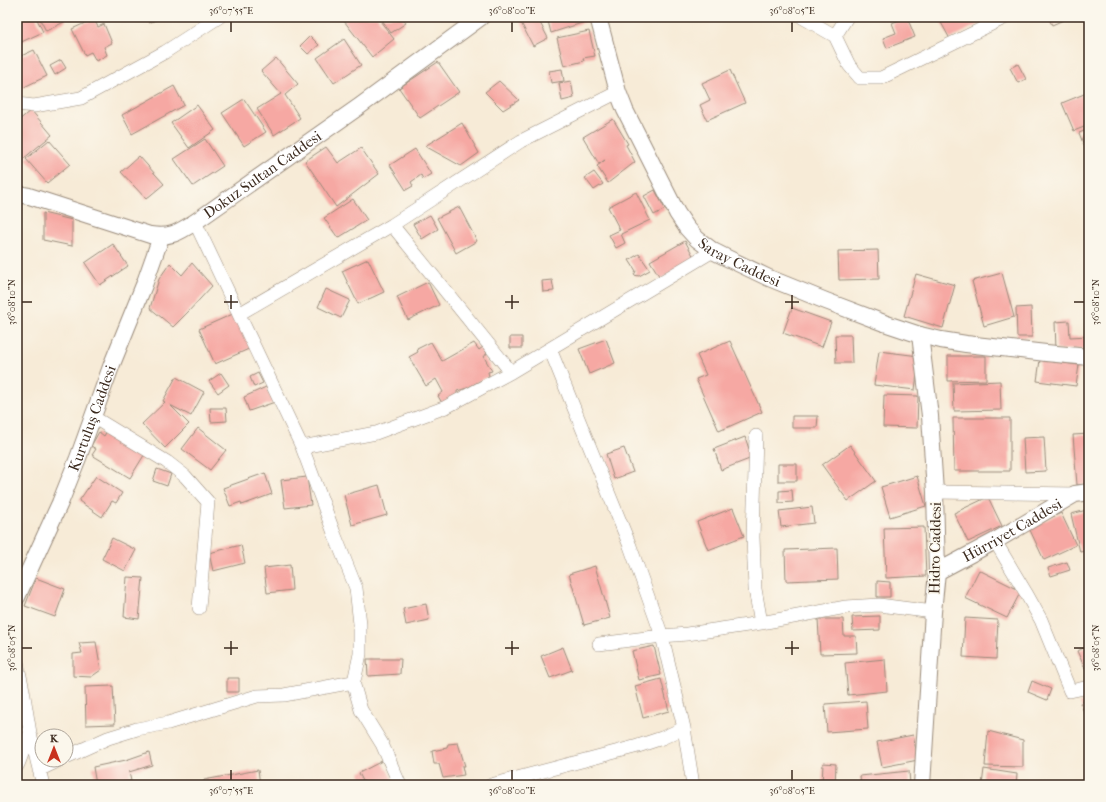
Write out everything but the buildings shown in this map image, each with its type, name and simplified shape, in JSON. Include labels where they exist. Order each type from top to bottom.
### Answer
[{"type":"street","points":[[17,104],[34,106],[81,98],[165,52],[219,17]]},
{"type":"street","name":"Dokuz Sultan Caddesi","points":[[17,194],[29,196],[150,235],[161,237],[172,235],[195,222],[360,106],[481,17]]},
{"type":"street","name":"Saray Caddesi","points":[[598,17],[618,92],[628,117],[677,213],[687,228],[697,239],[713,251],[769,278],[862,315],[941,340],[1046,354],[1089,357]]},
{"type":"street","points":[[802,17],[835,36],[849,65],[860,78],[881,78],[1006,17]]},
{"type":"street","points":[[835,36],[847,17]]},
{"type":"street","points":[[239,314],[392,225],[521,140],[618,92]]},
{"type":"street","points":[[195,222],[302,447],[356,588],[360,624],[360,654],[353,682],[361,710],[382,744],[400,785]]},
{"type":"street","points":[[392,225],[511,372]]},
{"type":"street","name":"Kurtuluş Caddesi","points":[[17,597],[60,503],[161,237]]},
{"type":"street","points":[[302,447],[376,433],[446,407],[511,372],[713,251]]},
{"type":"street","name":"Hidro Caddesi","points":[[920,334],[930,416],[938,572],[933,612],[922,785]]},
{"type":"street","points":[[550,349],[627,539],[662,636],[684,728],[693,785]]},
{"type":"street","points":[[93,418],[167,462],[185,476],[208,502],[199,608]]},
{"type":"street","points":[[756,436],[753,537],[755,588],[761,623]]},
{"type":"street","points":[[935,492],[1082,493]]},
{"type":"street","name":"Hürriyet Caddesi","points":[[938,572],[1082,493]]},
{"type":"street","points":[[995,542],[1026,592],[1041,620],[1070,691],[1089,687]]},
{"type":"street","points":[[599,644],[687,634],[761,623],[846,607],[879,605],[933,612]]},
{"type":"street","points":[[17,662],[30,733],[43,785]]},
{"type":"street","points":[[74,753],[108,738],[136,729],[168,722],[257,696],[284,695],[353,682]]},
{"type":"street","points":[[491,785],[638,746],[662,738],[684,728]]},
{"type":"street","points":[[17,766],[30,733]]},
{"type":"street","points":[[39,770],[43,768]]}]
